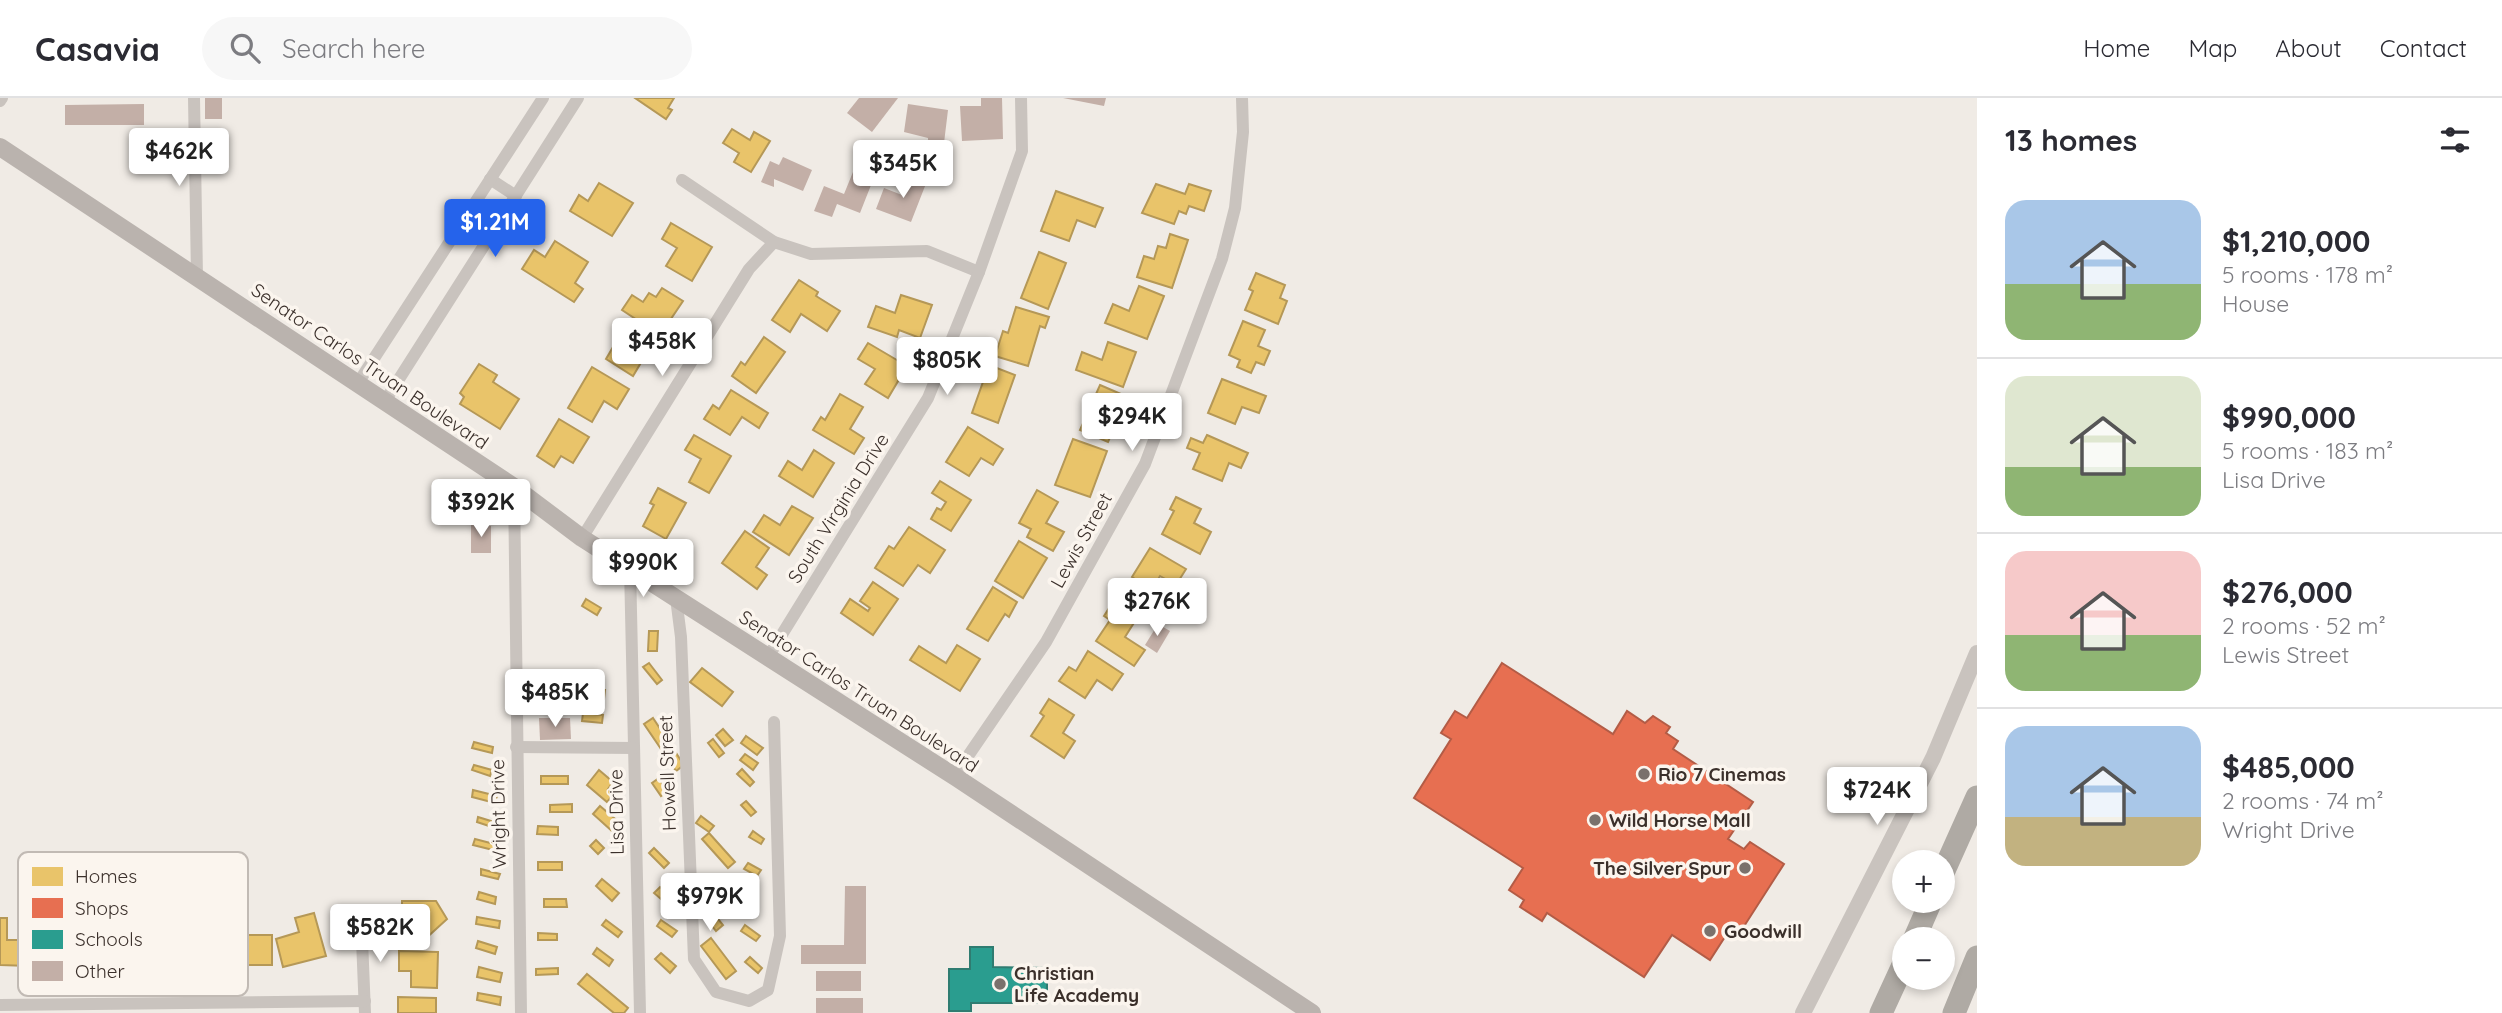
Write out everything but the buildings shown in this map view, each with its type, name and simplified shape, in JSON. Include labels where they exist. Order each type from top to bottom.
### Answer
[{"type":"highway","points":[[1953,850],[1977,797]]},
{"type":"highway","points":[[1954,1013],[1977,957]]},
{"type":"highway","points":[[1881,1013],[1892,989]]},
{"type":"main road","name":"Senator Carlos Truan Boulevard","points":[[0,147],[514,487],[582,538],[957,778],[1312,1013]]},
{"type":"street","points":[[194,98],[197,277]]},
{"type":"street","points":[[358,383],[543,98]]},
{"type":"street","points":[[385,401],[578,98]]},
{"type":"street","name":"South Virginia Drive","points":[[768,657],[929,398],[1022,151],[1021,98]]},
{"type":"street","name":"Lewis Street","points":[[957,778],[968,756],[1046,642],[1146,464],[1222,259],[1235,208],[1243,132],[1242,98]]},
{"type":"street","points":[[490,179],[516,196]]},
{"type":"street","points":[[682,180],[774,242],[811,254],[927,251],[979,271]]},
{"type":"street","points":[[582,538],[749,270],[774,242]]},
{"type":"street","name":"Wright Drive","points":[[514,487],[521,1013]]},
{"type":"street","name":"Lisa Drive","points":[[630,567],[640,1013]]},
{"type":"street","name":"Howell Street","points":[[676,598],[681,637],[694,959],[716,992],[749,1001],[768,990],[780,936],[774,722]]},
{"type":"street","points":[[1803,1013],[1933,758],[1977,653]]},
{"type":"street","points":[[516,747],[634,748]]},
{"type":"street","points":[[0,1005],[365,1007],[360,915]]},
{"type":"place","name":"Rio 7 Cinemas","points":[[1644,774]]},
{"type":"place","name":"Wild Horse Mall","points":[[1595,820]]},
{"type":"place","name":"The Silver Spur","points":[[1745,868]]},
{"type":"place","name":"Goodwill","points":[[1710,931]]},
{"type":"place","name":"Christian Life Academy","points":[[1000,984]]}]
